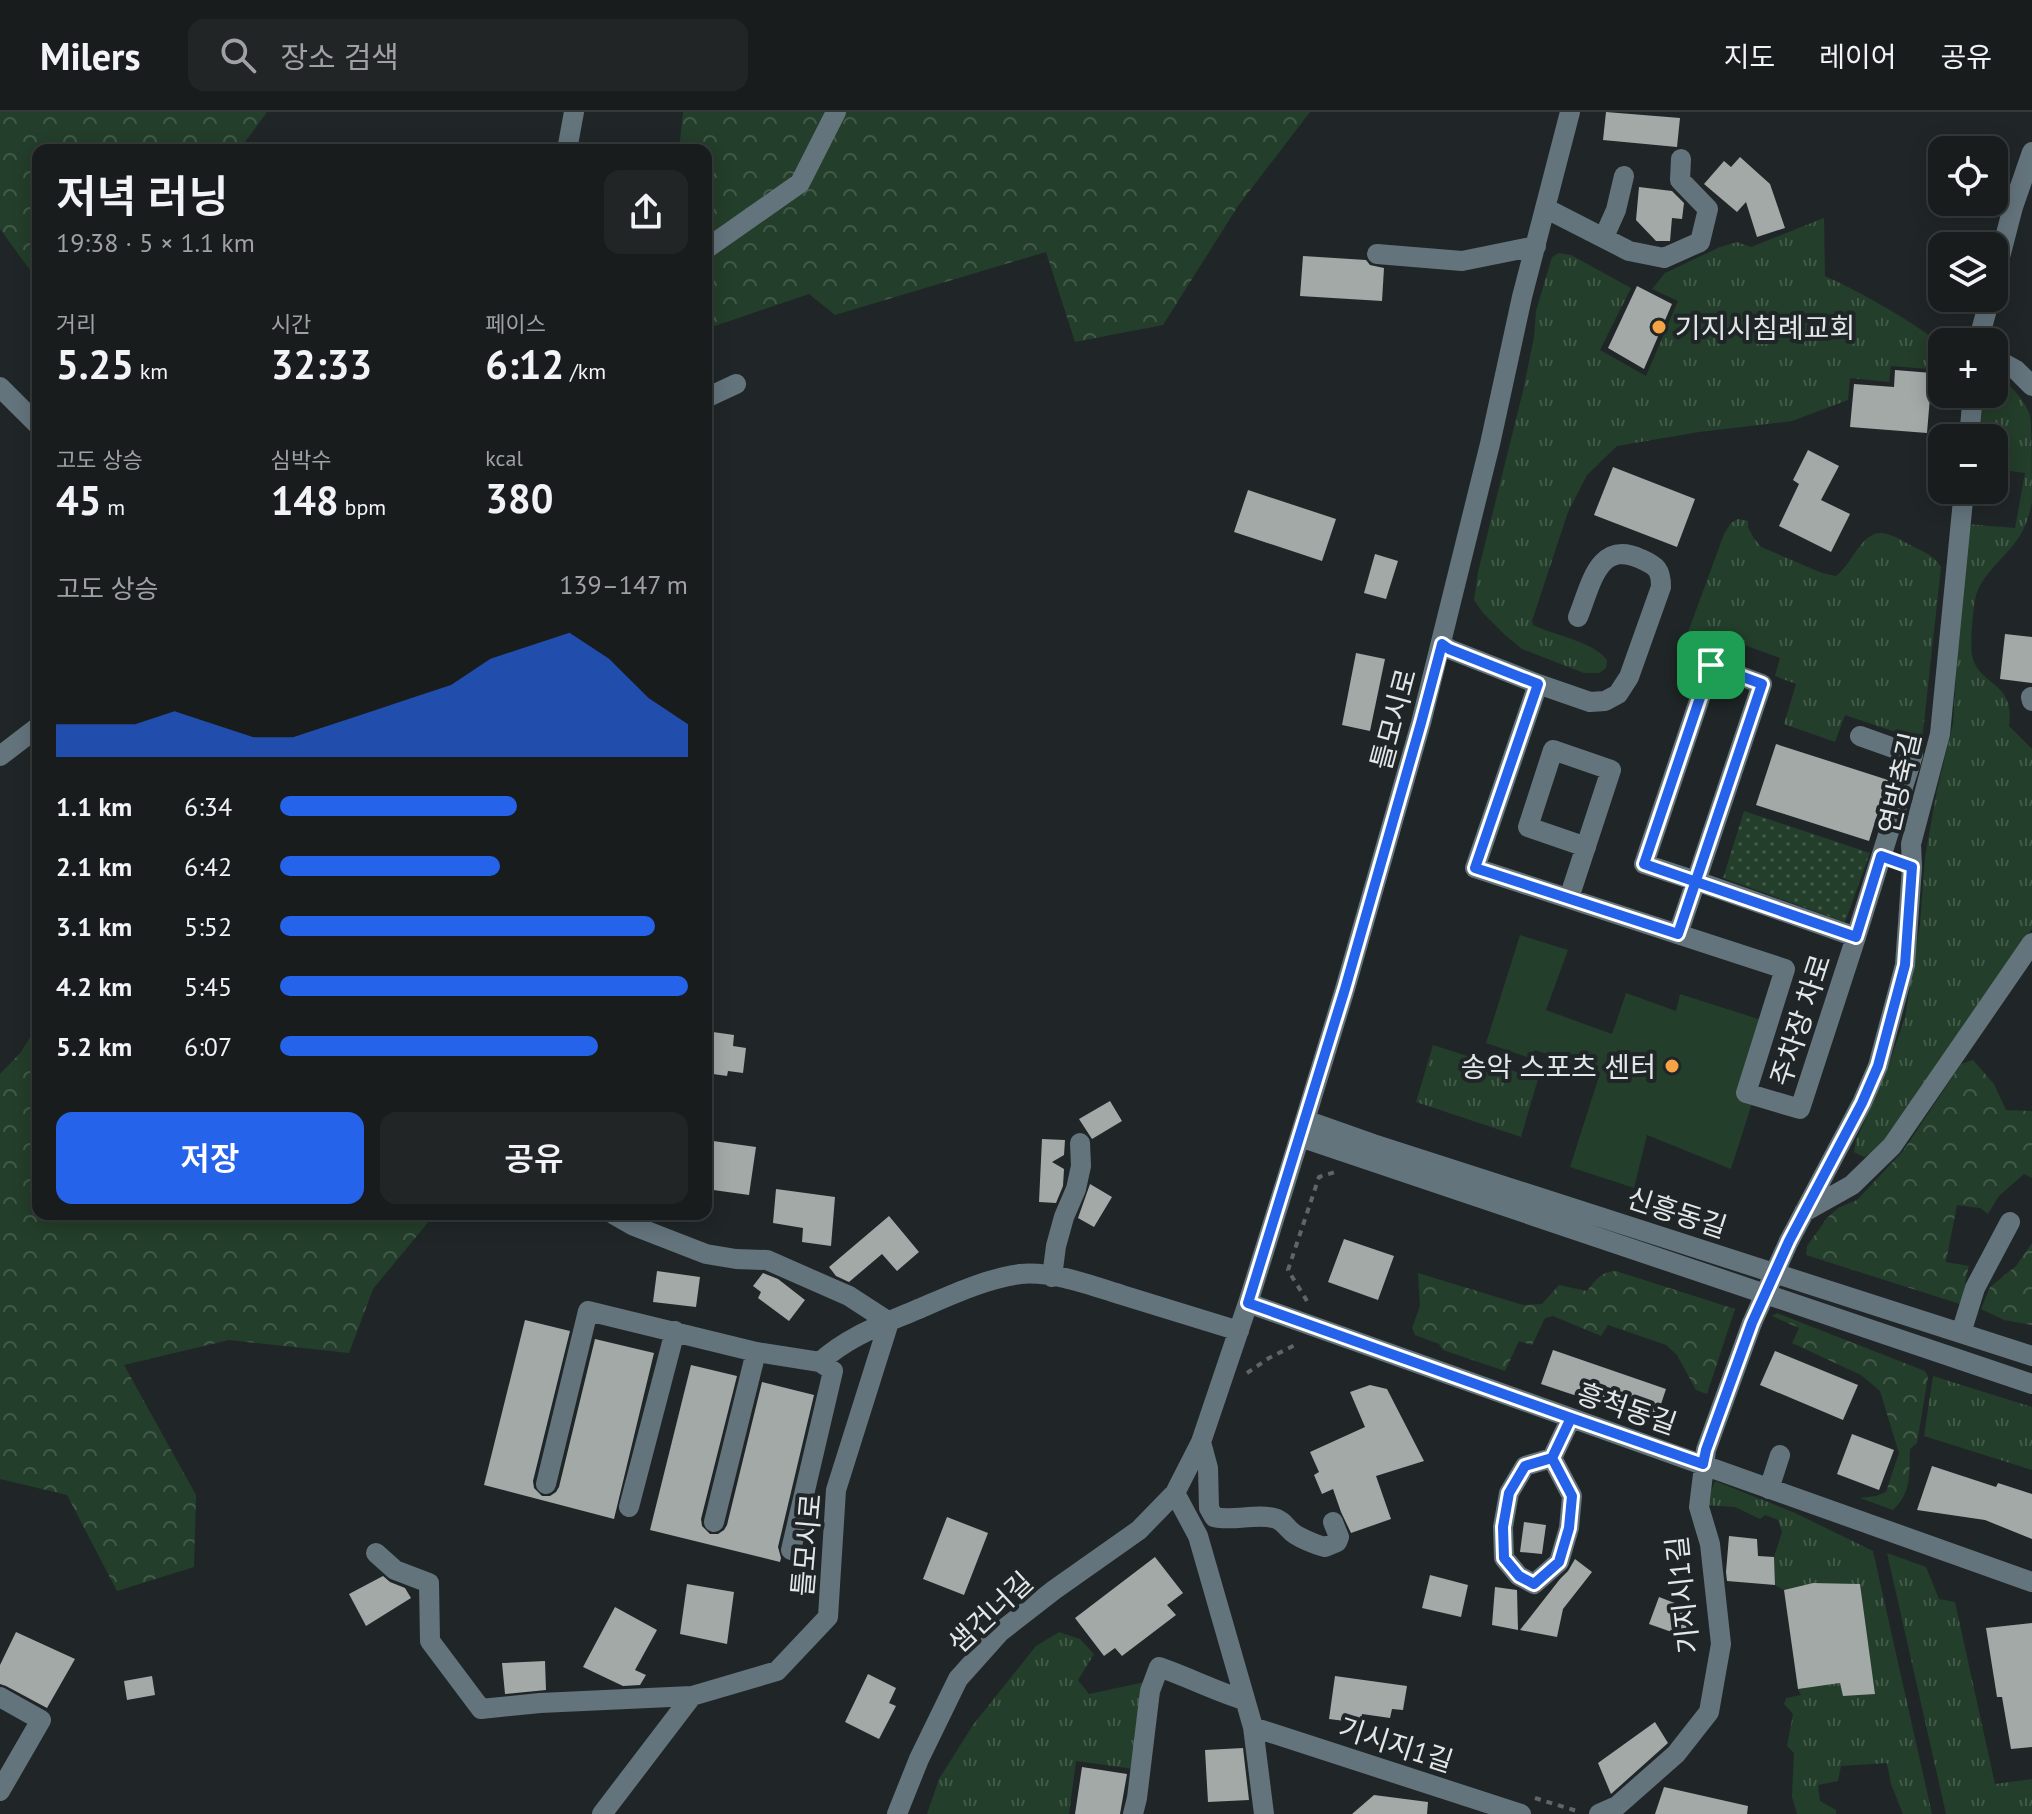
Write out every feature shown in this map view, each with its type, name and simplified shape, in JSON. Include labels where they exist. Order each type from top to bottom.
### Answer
[{"type":"street","points":[[568,144],[574,112]]},
{"type":"street","points":[[712,245],[800,183],[836,112]]},
{"type":"street","name":"틀모시로","points":[[1175,1493],[1201,1442],[1239,1331],[1390,836],[1442,644],[1522,297],[1570,112]]},
{"type":"street","points":[[2006,232],[2032,152]]},
{"type":"street","points":[[1545,208],[1629,251],[1664,258],[1700,242],[1708,209],[1680,180],[1681,159]]},
{"type":"street","points":[[1604,237],[1616,210],[1624,176]]},
{"type":"street","points":[[1377,254],[1462,261],[1536,246]]},
{"type":"street","points":[[2008,366],[2032,386]]},
{"type":"street","points":[[712,395],[736,384]]},
{"type":"street","points":[[0,387],[32,419]]},
{"type":"street","name":"연방축길","points":[[1703,1464],[1752,1323],[1789,1241],[1862,1103],[1878,1066],[1905,965],[1911,844],[1940,734],[1963,504]]},
{"type":"street","points":[[1442,644],[1538,684],[1590,702],[1605,701],[1618,694],[1629,677],[1661,587],[1661,573],[1651,563],[1619,552],[1604,559],[1578,617]]},
{"type":"street","name":"주차장 차로","points":[[1678,934],[1696,881],[1762,684],[1711,665],[1644,864],[1696,881],[1856,937]]},
{"type":"street","name":"주차장 차로","points":[[1538,684],[1475,868],[1785,969],[1746,1093],[1800,1109],[1913,755],[1860,736]]},
{"type":"street","points":[[0,756],[32,732]]},
{"type":"street","points":[[1569,898],[1586,847],[1611,770],[1553,750],[1528,827],[1586,847]]},
{"type":"street","points":[[1881,856],[1912,867]]},
{"type":"street","points":[[1804,1212],[1852,1185],[1892,1146],[2032,943]]},
{"type":"street","points":[[1302,1128],[2032,1384]]},
{"type":"street","name":"신흥동길","points":[[1302,1128],[1373,1144],[2032,1356]]},
{"type":"street","points":[[1052,1277],[1056,1246],[1081,1166],[1080,1143]]},
{"type":"street","points":[[1961,1333],[1975,1288],[2010,1222]]},
{"type":"street","points":[[646,1223],[706,1254],[767,1260],[849,1296],[889,1322]]},
{"type":"street","points":[[820,1362],[837,1347],[889,1322],[993,1280],[1021,1274],[1040,1274],[1094,1286],[1239,1331]]},
{"type":"street","name":"흥척동길","points":[[1248,1303],[2032,1582]]},
{"type":"street","points":[[546,1484],[588,1311],[756,1352],[820,1362],[833,1371],[791,1550]]},
{"type":"street","name":"틀모시로","points":[[376,1553],[395,1570],[429,1583],[430,1641],[481,1709],[692,1696],[777,1671],[828,1617],[836,1490],[889,1322]]},
{"type":"street","points":[[629,1507],[675,1331]]},
{"type":"street","points":[[714,1522],[756,1352]]},
{"type":"street","points":[[1552,1458],[1572,1496],[1569,1528],[1559,1562],[1534,1584],[1519,1576],[1504,1558],[1503,1527],[1509,1493],[1525,1466],[1552,1458],[1571,1418]]},
{"type":"street","name":"틀모시로","points":[[1201,1442],[1208,1468],[1209,1508],[1214,1517],[1278,1520],[1294,1534],[1325,1547],[1337,1542],[1339,1537],[1333,1522]]},
{"type":"street","points":[[1769,1489],[1780,1455]]},
{"type":"street","name":"기지시1길","points":[[1599,1814],[1617,1806],[1676,1754],[1709,1712],[1721,1644],[1710,1544],[1699,1507],[1703,1464]]},
{"type":"street","points":[[1175,1493],[1198,1536],[1253,1727],[1264,1814]]},
{"type":"street","name":"샘건너길","points":[[897,1814],[919,1759],[958,1679],[1000,1632],[1139,1530],[1175,1493]]},
{"type":"street","points":[[1133,1814],[1150,1691],[1159,1667],[1244,1700]]},
{"type":"street","points":[[602,1814],[692,1696]]},
{"type":"street","points":[[0,1697],[41,1720],[0,1791]]},
{"type":"street","name":"기시지1길","points":[[1253,1727],[1522,1804]]},
{"type":"path","points":[[1312,1310],[1288,1270],[1319,1177],[1347,1168]]},
{"type":"path","points":[[1522,1804],[1586,1814]]},
{"type":"green space","points":[[0,112],[267,112],[243,144],[32,144],[32,273],[0,229]]},
{"type":"green space","points":[[683,112],[1310,112],[1238,206],[1163,325],[1075,342],[1046,252],[835,315],[809,294],[712,327],[712,144],[680,144]]},
{"type":"green space","points":[[1824,218],[1825,276],[1885,307],[1928,334],[1928,369],[1891,366],[1889,382],[1850,378],[1848,400],[1792,421],[1617,446],[1587,475],[1568,512],[1532,621],[1533,625],[1594,649],[1607,660],[1606,668],[1599,673],[1584,673],[1522,649],[1483,613],[1474,600],[1478,572],[1523,391],[1536,311],[1552,257],[1559,253],[1571,255],[1631,288],[1600,350],[1646,376],[1678,301],[1652,289],[1665,273],[1720,247],[1737,242],[1751,247]]},
{"type":"green space","points":[[2008,385],[2030,415],[2032,501],[2018,539],[1989,572],[1978,590],[1973,611],[1971,650],[1981,673],[2007,700],[2009,726],[2032,749],[2032,929],[1877,1150],[1864,1157],[1854,1152],[1856,1140],[1885,1076],[1905,1017],[1920,924],[1925,857],[1953,724],[1966,524],[2015,528],[2025,473],[2008,471],[2008,424],[1975,424],[1977,408],[2008,408]]},
{"type":"green space","points":[[1738,519],[1748,521],[1753,537],[1761,547],[1822,573],[1836,576],[1865,541],[1878,533],[1899,539],[1938,563],[1941,567],[1922,741],[1845,715],[1835,742],[1784,724],[1796,684],[1775,676],[1780,658],[1714,634],[1707,651],[1684,643],[1724,534]]},
{"type":"green space","points":[[1744,811],[1870,853],[1845,922],[1723,878]]},
{"type":"green space","name":"송악 스포츠 센터","points":[[1520,935],[1568,950],[1546,1010],[1612,1034],[1626,993],[1676,1011],[1680,994],[1777,1025],[1731,1169],[1647,1135],[1634,1188],[1570,1167],[1600,1073],[1535,1050],[1530,1058],[1486,1043]]},
{"type":"green space","points":[[32,1034],[32,1220],[430,1220],[373,1289],[349,1353],[229,1340],[124,1365],[196,1495],[194,1567],[117,1591],[67,1495],[0,1479],[0,1074],[21,1052]]},
{"type":"green space","points":[[1433,1045],[1538,1079],[1521,1137],[1416,1102]]},
{"type":"green space","points":[[1973,1060],[1994,1084],[2006,1110],[2032,1111],[2032,1178],[2024,1174],[1999,1196],[1988,1214],[1980,1208],[1957,1205],[1946,1262],[1969,1266],[1960,1304],[1806,1255],[1807,1246],[1827,1218],[1838,1208],[1857,1200],[1903,1151],[1961,1064]]},
{"type":"green space","points":[[2032,1243],[2032,1325],[2004,1320],[1981,1309],[1990,1287],[2016,1266]]},
{"type":"green space","points":[[1616,1271],[1735,1309],[1707,1394],[1696,1390],[1677,1355],[1666,1345],[1608,1325],[1601,1336],[1553,1316],[1545,1318],[1532,1345],[1519,1341],[1505,1371],[1443,1350],[1439,1344],[1415,1335],[1412,1328],[1420,1306],[1418,1273],[1523,1305],[1542,1304],[1559,1285],[1587,1291],[1599,1277]]},
{"type":"green space","points":[[1777,1313],[1925,1371],[1928,1377],[1917,1443],[1910,1449],[1904,1497],[1893,1510],[1860,1498],[1886,1492],[1899,1453],[1880,1391],[1861,1375],[1792,1343],[1799,1328],[1772,1316]]},
{"type":"green space","points":[[1933,1376],[2032,1407],[2032,1470],[1924,1436]]},
{"type":"green space","points":[[1715,1481],[1793,1512],[1873,1551],[1932,1814],[1903,1814],[1891,1784],[1887,1763],[1841,1766],[1838,1781],[1818,1785],[1820,1801],[1836,1810],[1836,1814],[1797,1814],[1792,1797],[1794,1753],[1787,1746],[1793,1714],[1784,1704],[1786,1698],[1801,1695],[1798,1689],[1840,1683],[1875,1693],[1860,1584],[1813,1583],[1783,1590],[1775,1585],[1774,1557],[1782,1532],[1778,1520],[1765,1515],[1760,1519],[1735,1507],[1705,1505]]},
{"type":"green space","points":[[1887,1553],[1926,1567],[1939,1599],[1955,1602],[1995,1784],[2032,1779],[2032,1814],[1946,1814]]},
{"type":"green space","points":[[1059,1632],[1080,1639],[1094,1654],[1078,1680],[1089,1694],[1145,1682],[1134,1769],[1076,1761],[1069,1814],[927,1814],[939,1779],[973,1725],[1036,1646]]},
{"type":"building","points":[[1606,112],[1680,118],[1677,147],[1603,140]]},
{"type":"building","points":[[1740,157],[1770,184],[1785,228],[1757,237],[1746,202],[1737,212],[1704,184],[1724,161],[1731,167]]},
{"type":"building","points":[[1639,187],[1672,191],[1684,203],[1682,219],[1672,218],[1670,241],[1656,241],[1636,220]]},
{"type":"building","points":[[1303,256],[1366,260],[1370,265],[1384,268],[1382,301],[1300,296]]},
{"type":"building","points":[[1637,286],[1672,304],[1644,369],[1608,348]]},
{"type":"building","points":[[1895,370],[1928,373],[1927,433],[1850,427],[1854,384],[1894,387]]},
{"type":"building","points":[[1808,450],[1839,466],[1821,500],[1850,514],[1831,552],[1779,526],[1799,484],[1793,480]]},
{"type":"building","points":[[1613,467],[1695,499],[1677,547],[1594,515]]},
{"type":"building","points":[[1248,490],[1336,519],[1322,561],[1234,532]]},
{"type":"building","points":[[1375,554],[1398,561],[1386,599],[1364,593]]},
{"type":"building","points":[[2005,634],[2032,637],[2032,683],[2000,679]]},
{"type":"building","points":[[1356,653],[1385,659],[1370,731],[1342,725]]},
{"type":"building","points":[[1776,744],[1888,780],[1869,841],[1756,805]]},
{"type":"building","points":[[712,1032],[734,1035],[733,1046],[746,1048],[743,1073],[728,1071],[727,1076],[712,1074]]},
{"type":"building","points":[[1110,1101],[1122,1121],[1092,1139],[1079,1119]]},
{"type":"building","points":[[1042,1139],[1065,1140],[1064,1155],[1052,1162],[1064,1169],[1063,1186],[1056,1203],[1039,1202]]},
{"type":"building","points":[[712,1141],[756,1147],[749,1195],[712,1190]]},
{"type":"building","points":[[1090,1184],[1112,1197],[1094,1227],[1078,1218]]},
{"type":"building","points":[[776,1189],[835,1197],[831,1246],[802,1242],[803,1228],[773,1223]]},
{"type":"building","points":[[889,1216],[919,1252],[897,1271],[882,1254],[849,1282],[836,1276],[829,1267]]},
{"type":"building","points":[[1344,1239],[1394,1256],[1378,1300],[1328,1282]]},
{"type":"building","points":[[657,1271],[700,1277],[696,1307],[653,1302]]},
{"type":"building","points":[[763,1273],[778,1279],[805,1300],[789,1321],[758,1298],[761,1292],[753,1286]]},
{"type":"building","points":[[525,1320],[570,1331],[533,1481],[534,1488],[542,1496],[550,1496],[559,1487],[595,1339],[654,1353],[614,1519],[484,1485]]},
{"type":"building","points":[[1553,1350],[1666,1389],[1655,1422],[1541,1384]]},
{"type":"building","points":[[1775,1351],[1858,1385],[1843,1420],[1760,1385]]},
{"type":"building","points":[[691,1365],[737,1376],[701,1519],[702,1526],[710,1534],[718,1534],[727,1525],[762,1382],[814,1395],[778,1547],[780,1562],[650,1530]]},
{"type":"building","points":[[1370,1385],[1387,1389],[1424,1461],[1376,1476],[1391,1519],[1351,1533],[1333,1489],[1322,1494],[1314,1475],[1319,1472],[1310,1452],[1365,1427],[1350,1392]]},
{"type":"building","points":[[1852,1434],[1894,1450],[1879,1490],[1837,1474]]},
{"type":"building","points":[[1932,1466],[1996,1487],[1998,1483],[2032,1494],[2032,1539],[1985,1520],[1917,1510]]},
{"type":"building","points":[[947,1517],[988,1533],[964,1595],[923,1579]]},
{"type":"building","points":[[1524,1522],[1546,1525],[1542,1554],[1520,1552]]},
{"type":"building","points":[[1729,1536],[1757,1539],[1758,1556],[1774,1557],[1775,1585],[1727,1581]]},
{"type":"building","points":[[1155,1557],[1183,1593],[1167,1605],[1176,1615],[1122,1656],[1115,1648],[1104,1656],[1075,1618]]},
{"type":"building","points":[[1575,1559],[1592,1572],[1563,1609],[1557,1637],[1520,1630],[1568,1571]]},
{"type":"building","points":[[1430,1575],[1468,1585],[1461,1617],[1422,1608]]},
{"type":"building","points":[[383,1576],[405,1588],[411,1598],[366,1626],[349,1594]]},
{"type":"building","points":[[1813,1583],[1860,1584],[1875,1694],[1843,1696],[1840,1683],[1798,1689],[1784,1590]]},
{"type":"building","points":[[687,1584],[734,1592],[727,1644],[680,1634]]},
{"type":"building","points":[[1495,1587],[1517,1590],[1518,1630],[1492,1625]]},
{"type":"building","points":[[1659,1597],[1693,1610],[1683,1636],[1649,1624]]},
{"type":"building","points":[[615,1607],[657,1630],[635,1670],[646,1675],[640,1685],[623,1686],[583,1667]]},
{"type":"building","points":[[2032,1623],[2032,1747],[2011,1749],[2002,1697],[1997,1697],[1986,1628]]},
{"type":"building","points":[[16,1632],[75,1659],[47,1708],[0,1684],[0,1665]]},
{"type":"building","points":[[545,1661],[546,1690],[505,1694],[502,1663]]},
{"type":"building","points":[[868,1674],[896,1688],[889,1703],[896,1706],[879,1739],[845,1722]]},
{"type":"building","points":[[152,1676],[155,1695],[127,1700],[124,1681]]},
{"type":"building","points":[[1335,1676],[1407,1686],[1403,1710],[1392,1709],[1390,1718],[1362,1714],[1361,1723],[1329,1719]]},
{"type":"building","points":[[1655,1722],[1668,1743],[1611,1794],[1598,1763]]},
{"type":"building","points":[[1243,1748],[1249,1800],[1208,1802],[1205,1750]]},
{"type":"building","points":[[1082,1767],[1127,1774],[1120,1814],[1075,1814]]},
{"type":"building","points":[[1664,1787],[1748,1806],[1747,1814],[1655,1814]]},
{"type":"building","points":[[1374,1795],[1428,1802],[1427,1814],[1352,1814]]},
{"type":"place","name":"기지시침례교회","points":[[1659,327]]},
{"type":"place","name":"송악 스포츠 센터","points":[[1672,1066]]},
{"type":"route","points":[[1711,665],[1644,864],[1696,881],[1856,937],[1881,856],[1912,867],[1905,965],[1878,1066],[1862,1103],[1789,1241],[1752,1323],[1703,1464],[1571,1418],[1566,1431],[1552,1458],[1525,1466],[1509,1493],[1503,1527],[1504,1558],[1519,1576],[1534,1584],[1559,1562],[1569,1528],[1572,1496],[1552,1458],[1571,1418],[1248,1303],[1345,989],[1442,644],[1538,684],[1475,868],[1678,934],[1696,881],[1762,684],[1711,665]]}]
